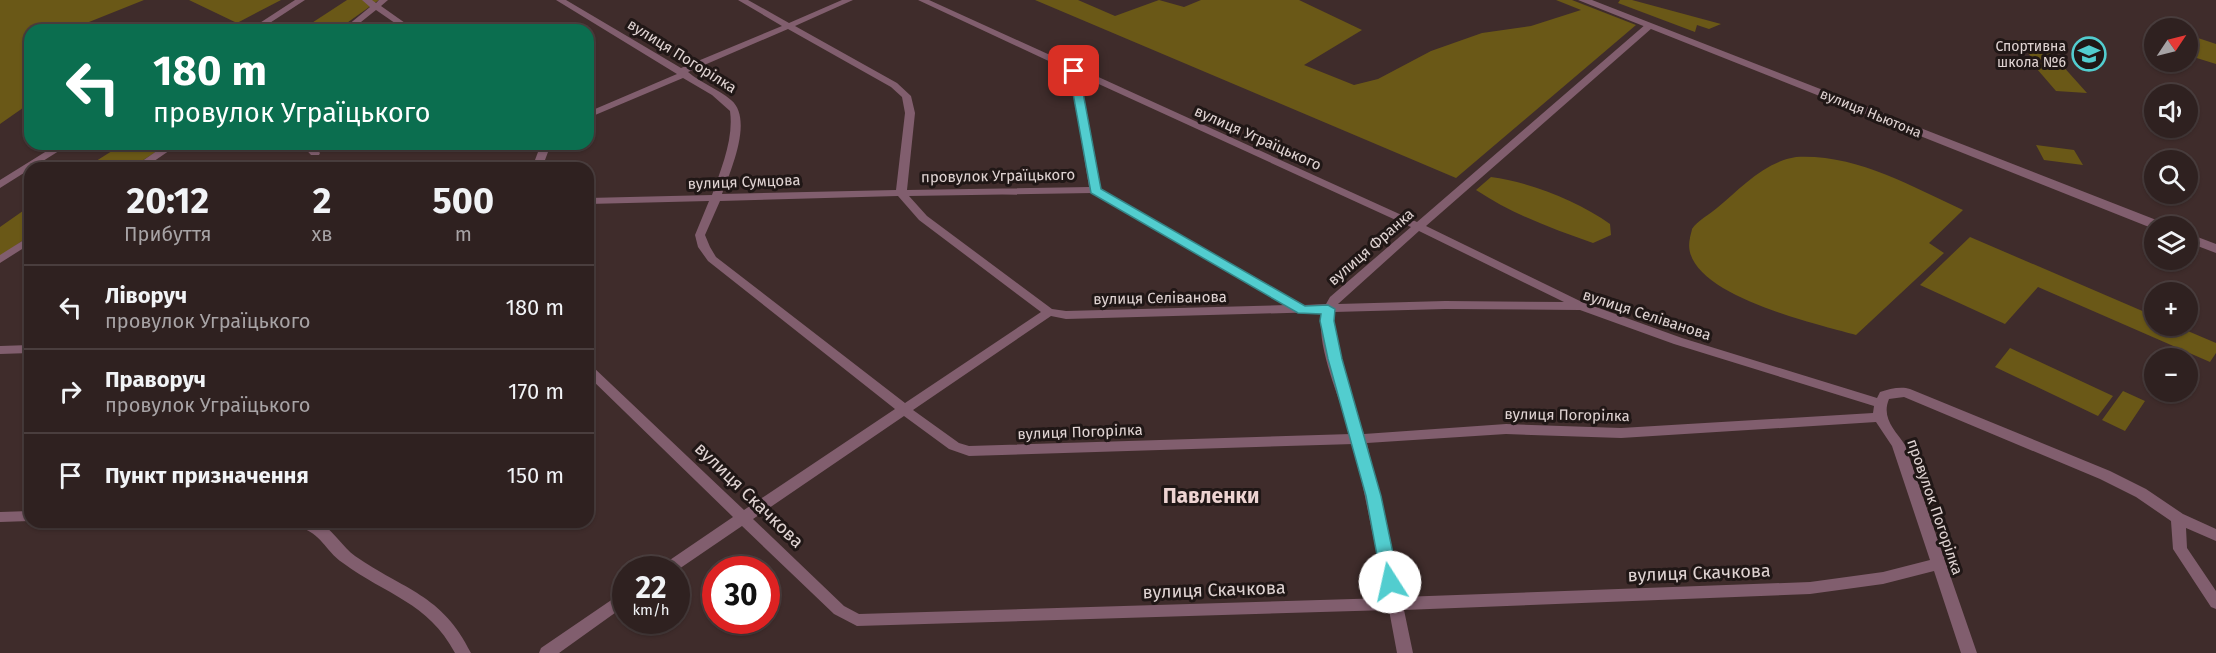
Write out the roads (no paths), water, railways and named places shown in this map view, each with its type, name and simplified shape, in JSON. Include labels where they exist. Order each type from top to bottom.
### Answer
[{"type":"street","points":[[263,24],[302,0]]},
{"type":"street","points":[[366,0],[402,24]]},
{"type":"street","points":[[354,24],[384,0]]},
{"type":"street","name":"вулиця Погорілка","points":[[560,0],[715,93],[736,112],[734,135],[718,198],[700,235],[712,260],[905,410],[954,446],[969,451],[1359,439],[1506,429],[1621,433],[1879,410]]},
{"type":"street","points":[[688,556],[1049,312],[922,218],[901,192],[910,113],[906,96],[894,85],[742,0]]},
{"type":"street","points":[[594,113],[788,25],[849,0]]},
{"type":"street","name":"вулиця Уграїцького","points":[[922,0],[1419,227],[1581,306]]},
{"type":"street","name":"вулиця Ньютона","points":[[1583,0],[2144,220]]},
{"type":"street","name":"вулиця Франка","points":[[1405,653],[1378,515],[1359,439],[1335,359],[1327,321],[1328,309],[1334,300],[1649,26]]},
{"type":"street","name":"провулок Уграїцького","points":[[1074,71],[1095,190]]},
{"type":"street","points":[[36,162],[55,150]]},
{"type":"street","points":[[146,162],[164,150]]},
{"type":"street","points":[[312,150],[315,153]]},
{"type":"street","points":[[0,185],[24,170]]},
{"type":"street","name":"провулок Уграїцького","points":[[901,192],[1095,190],[1303,310]]},
{"type":"street","name":"вулиця Сумцова","points":[[594,201],[901,192]]},
{"type":"street","points":[[2198,242],[2216,249]]},
{"type":"street","points":[[0,260],[24,243]]},
{"type":"street","name":"вулиця Селіванова","points":[[1049,312],[1066,315],[1445,305],[1581,306],[1879,410]]},
{"type":"street","points":[[0,350],[24,349]]},
{"type":"street","name":"вулиця Скачкова","points":[[594,375],[746,518],[839,610],[857,620],[1394,604],[1810,588],[1883,578],[1937,564]]},
{"type":"street","points":[[1879,410],[1885,395],[1905,392],[2105,475],[2141,493],[2178,518],[2216,535]]},
{"type":"street","name":"провулок Погорілка","points":[[1879,410],[1898,445],[1969,653]]},
{"type":"street","points":[[0,517],[24,516]]},
{"type":"street","points":[[2178,518],[2180,549],[2216,603]]},
{"type":"street","points":[[324,528],[346,557],[377,579],[400,588],[434,610],[457,638],[463,653]]},
{"type":"street","points":[[547,653],[612,606]]},
{"type":"place","name":"Спортивна школа №6","points":[[2089,54]]},
{"type":"district","name":"Павленки","points":[[1211,496]]}]
